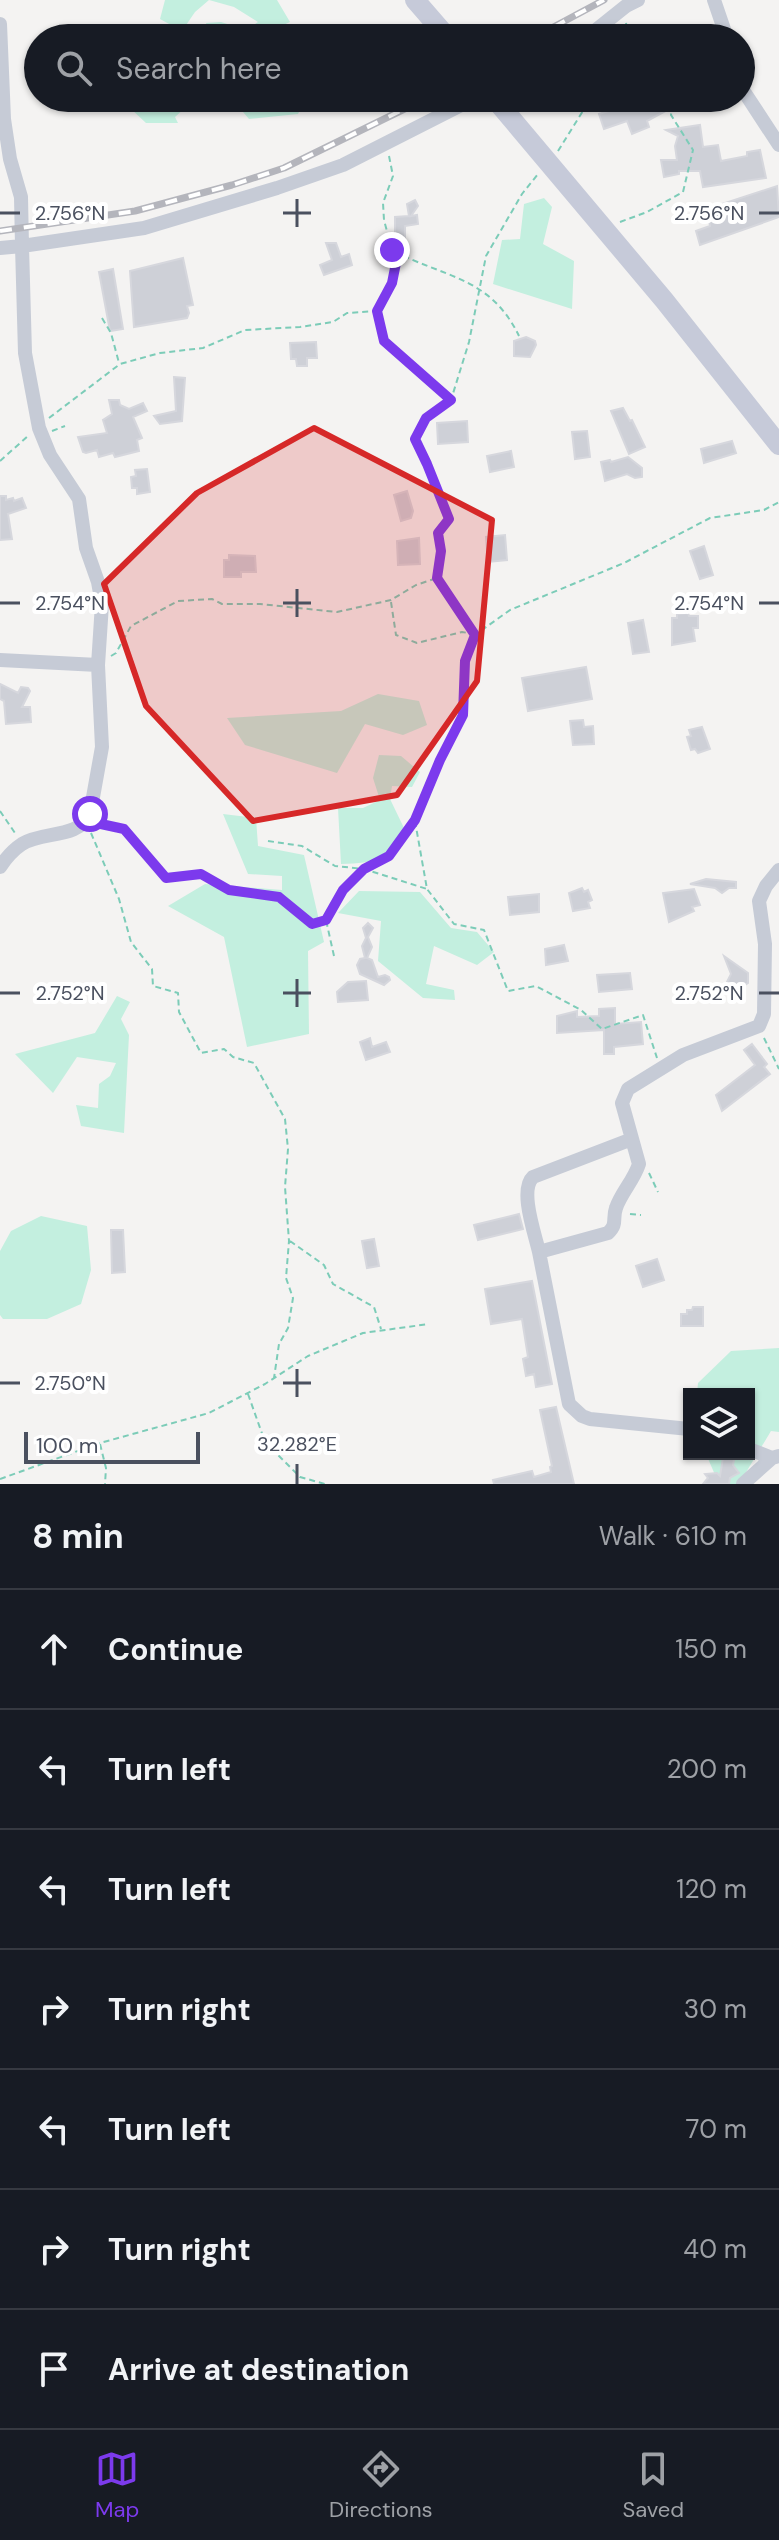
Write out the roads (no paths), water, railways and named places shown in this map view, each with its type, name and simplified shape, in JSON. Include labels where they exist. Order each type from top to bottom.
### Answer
[{"type":"street","points":[[415,0],[436,24]]},
{"type":"street","points":[[604,24],[638,0]]},
{"type":"street","points":[[714,0],[722,24]]},
{"type":"street","points":[[0,24],[4,119],[10,159],[21,197],[25,353],[39,428],[50,455],[79,499],[86,548],[100,593],[102,616],[98,665],[102,747],[90,814],[87,821],[74,829],[22,844],[0,867]]},
{"type":"street","points":[[755,108],[779,145]]},
{"type":"street","points":[[0,248],[113,235],[188,216],[343,165],[448,112]]},
{"type":"street","points":[[506,112],[779,445]]},
{"type":"street","points":[[0,660],[98,665]]},
{"type":"street","points":[[539,1252],[612,1230],[616,1221],[614,1211],[639,1164],[624,1112],[624,1095],[632,1086],[660,1067],[704,1045],[759,1026],[764,1014],[765,944],[759,901],[779,870]]},
{"type":"street","points":[[632,1139],[533,1177],[528,1181],[526,1195],[569,1404],[574,1411],[590,1419],[683,1428]]},
{"type":"street","points":[[755,1451],[775,1457]]},
{"type":"street","points":[[743,1484],[775,1457]]},
{"type":"railway","points":[[559,24],[604,0]]},
{"type":"railway","points":[[0,231],[135,211],[232,185],[284,168],[398,112]]}]
